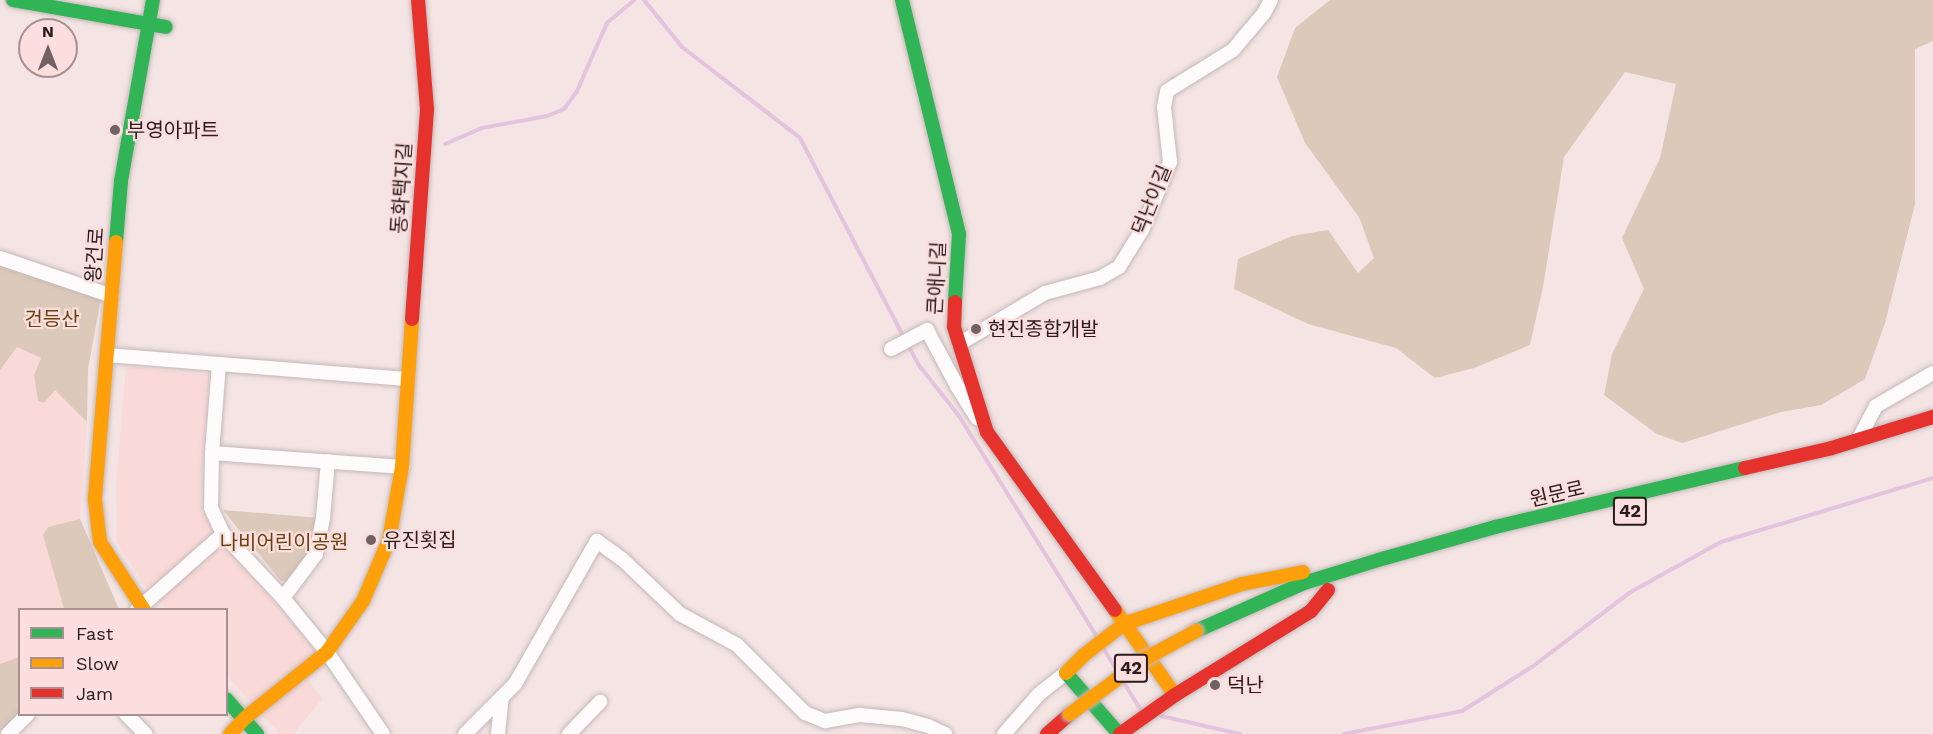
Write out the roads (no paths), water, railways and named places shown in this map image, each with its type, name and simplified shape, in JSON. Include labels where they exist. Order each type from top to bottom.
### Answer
[{"type":"main road","points":[[13,0],[166,27]]},
{"type":"main road","name":"왕건로","points":[[141,608],[100,542],[95,500],[121,181],[153,0]]},
{"type":"main road","name":"동화택지길","points":[[245,718],[327,652],[363,601],[389,540],[402,467],[427,109],[418,0]]},
{"type":"main road","name":"큰애니길","points":[[902,0],[915,62],[959,234],[954,327],[987,432],[1118,628],[1175,695]]},
{"type":"main road","name":"원문로","points":[[1199,637],[1249,606],[1304,584],[1385,558],[1495,527],[1858,440],[1933,417]]},
{"type":"main road","name":"42","points":[[1047,734],[1141,661],[1199,637],[1328,590],[1388,570],[1456,553]]},
{"type":"main road","points":[[1328,590],[1311,611],[1175,695],[1119,734],[1066,673],[1084,655],[1118,628],[1242,584],[1385,558]]},
{"type":"main road","name":"42","points":[[1143,679],[1199,637]]},
{"type":"main road","points":[[228,701],[257,734]]},
{"type":"main road","name":"42","points":[[1087,722],[1112,702]]},
{"type":"main road","points":[[230,734],[245,718]]},
{"type":"street","name":"덕난이길","points":[[959,344],[1044,293],[1100,278],[1119,267],[1142,230],[1170,162],[1164,107],[1167,91],[1233,50],[1264,13],[1271,0]]},
{"type":"street","points":[[0,258],[112,296]]},
{"type":"street","points":[[893,348],[927,330],[957,386],[987,432]]},
{"type":"street","points":[[108,355],[408,379]]},
{"type":"street","points":[[219,364],[212,453],[211,508],[223,534],[283,598],[327,652],[383,734]]},
{"type":"street","points":[[1858,440],[1876,406],[1933,373]]},
{"type":"street","points":[[212,453],[402,467]]},
{"type":"street","points":[[283,598],[316,554],[323,518],[328,461]]},
{"type":"street","points":[[141,608],[223,534]]},
{"type":"street","points":[[465,734],[515,684],[597,541],[622,559],[680,614],[737,645],[805,713],[825,721],[860,715],[902,719],[928,726],[945,734]]},
{"type":"street","points":[[1004,734],[1039,694],[1066,673]]},
{"type":"street","points":[[498,734],[502,697]]},
{"type":"street","points":[[570,734],[600,702]]},
{"type":"street","points":[[8,734],[26,716]]},
{"type":"street","points":[[125,734],[135,724]]},
{"type":"waterway","points":[[445,144],[482,128],[547,116],[564,109],[577,91],[607,23],[634,0]]},
{"type":"waterway","points":[[644,0],[682,47],[800,138],[904,338]]},
{"type":"waterway","points":[[908,345],[918,364],[959,416],[1096,635]]},
{"type":"waterway","points":[[1344,734],[1462,711],[1532,667],[1629,593],[1721,542],[1933,478]]},
{"type":"waterway","points":[[1104,649],[1116,669]]},
{"type":"waterway","points":[[1124,683],[1141,710]]},
{"type":"waterway","points":[[1161,716],[1240,734]]},
{"type":"place","name":"부영아파트","points":[[115,130]]},
{"type":"place","name":"현진종합개발","points":[[976,329]]},
{"type":"place","name":"유진횟집","points":[[371,540]]},
{"type":"place","name":"덕난","points":[[1215,685]]},
{"type":"park label","name":"건등산","points":[[52,319]]},
{"type":"park label","name":"나비어린이공원","points":[[284,542]]}]
